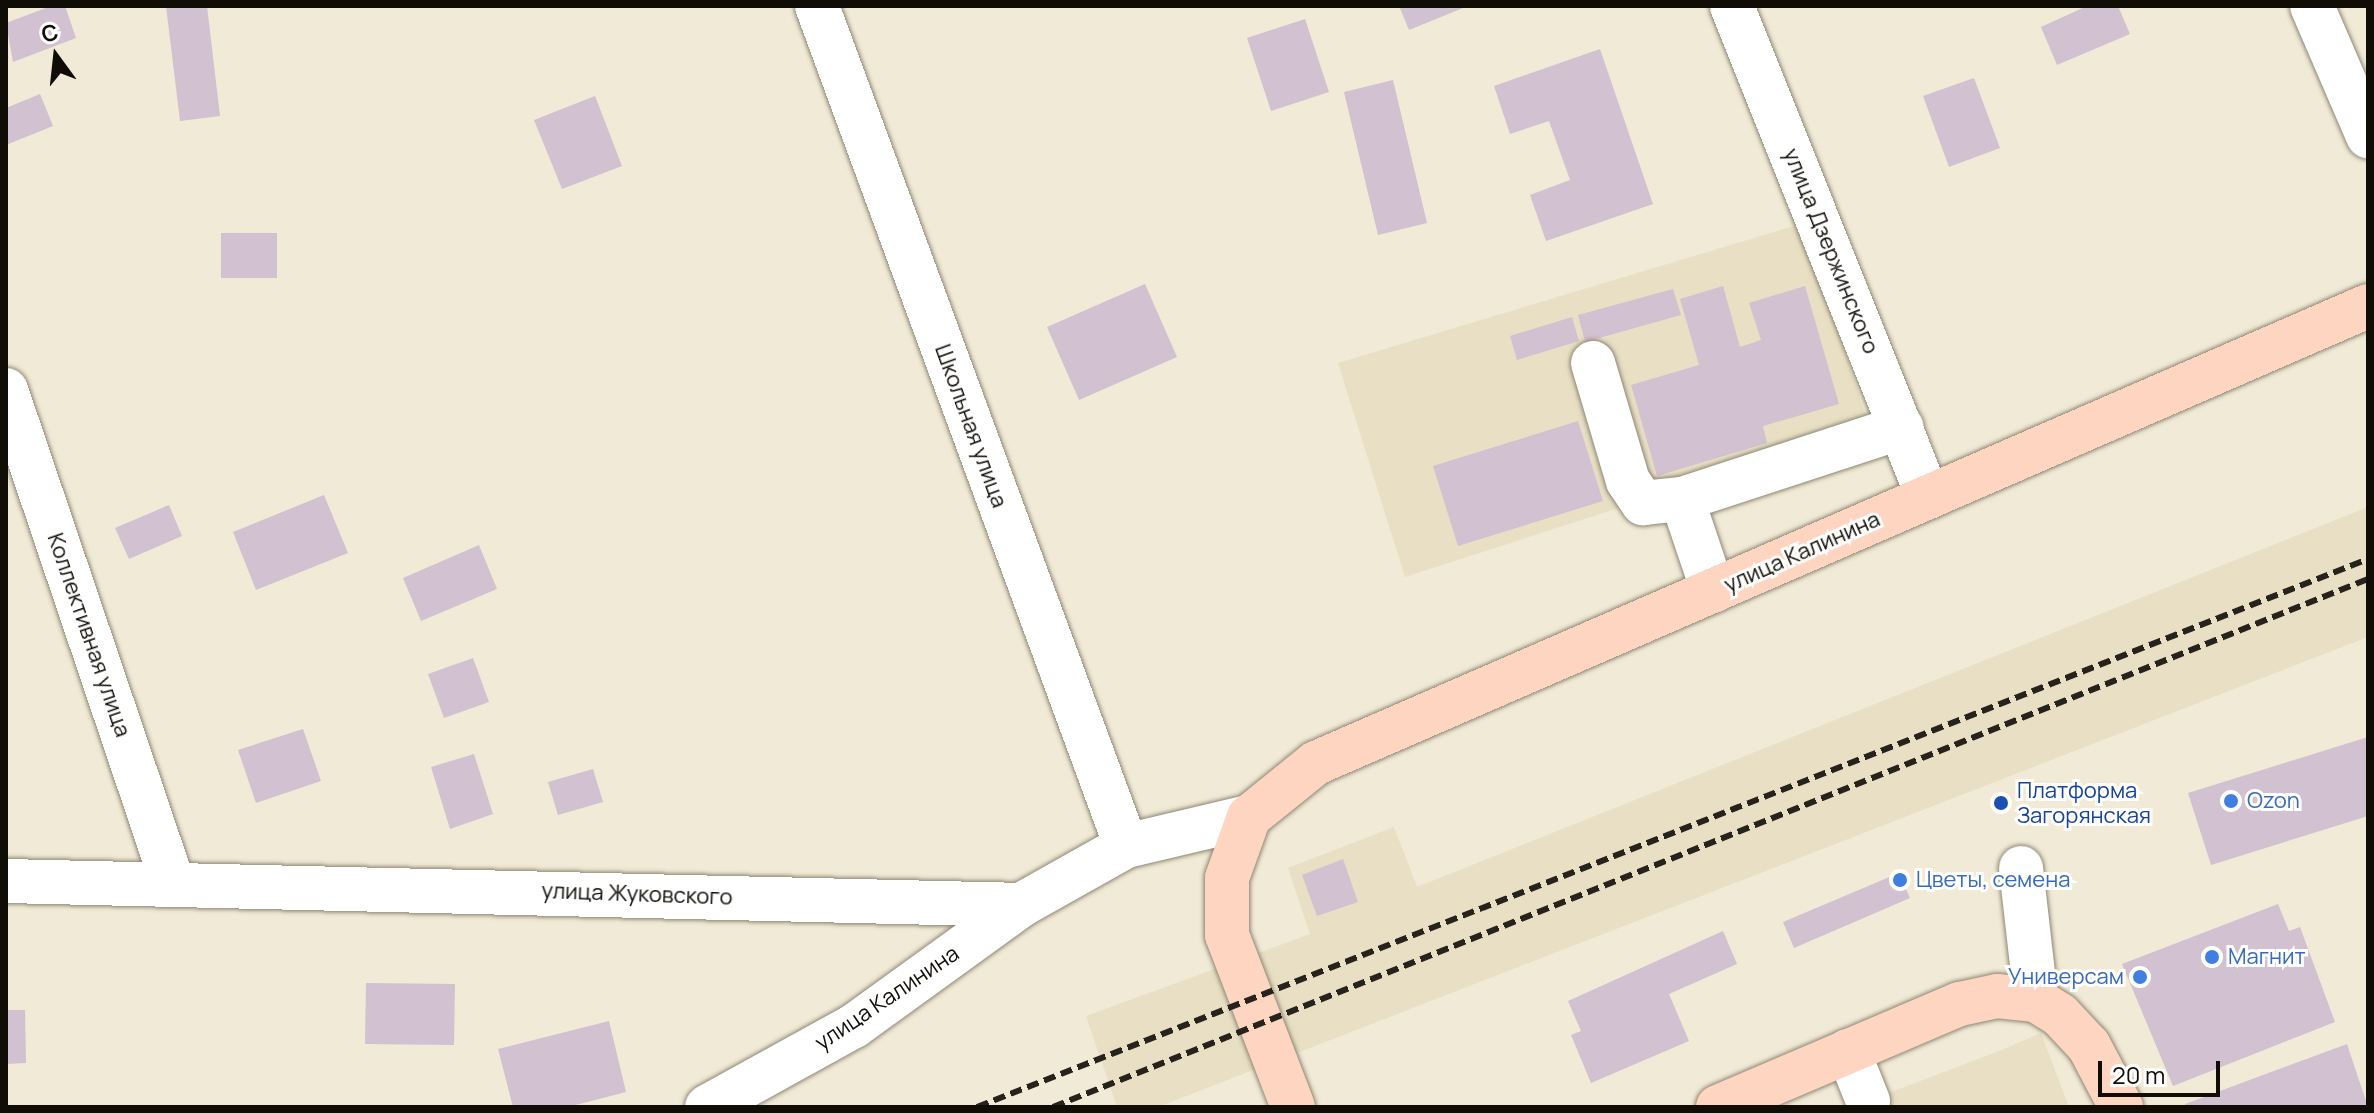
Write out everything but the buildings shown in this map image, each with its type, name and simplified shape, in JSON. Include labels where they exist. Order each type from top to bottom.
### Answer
[{"type":"main road","name":"улица Калинина","points":[[1249,817],[1316,763],[2368,306]]},
{"type":"main road","points":[[1249,817],[1227,878],[1227,935],[1293,1107]]},
{"type":"main road","points":[[1718,1107],[1960,1004],[2036,1000],[2089,1046],[2121,1107]]},
{"type":"street","name":"Школьная улица","points":[[817,6],[1126,846]]},
{"type":"street","name":"улица Дзержинского","points":[[1732,6],[1928,497]]},
{"type":"street","points":[[2312,6],[2368,136]]},
{"type":"street","points":[[1593,363],[1628,481],[1643,503],[1682,499],[1902,427]]},
{"type":"street","name":"Коллективная улица","points":[[6,390],[172,881]]},
{"type":"street","points":[[1682,499],[1713,591]]},
{"type":"street","points":[[1021,905],[1126,846],[1249,817]]},
{"type":"street","points":[[2021,868],[2036,1000]]},
{"type":"street","name":"улица Жуковского","points":[[6,881],[172,881],[1021,905]]},
{"type":"street","name":"улица Калинина","points":[[707,1107],[854,1026],[1021,905]]},
{"type":"street","points":[[1848,1051],[1868,1101]]},
{"type":"shaded area","points":[[1804,223],[1869,427],[1405,577],[1338,363]]},
{"type":"shaded area","points":[[2368,507],[2368,637],[1158,1107],[1117,1107],[1086,1016],[1310,934],[1288,868],[1394,827],[1417,887]]},
{"type":"shaded area","points":[[2041,1033],[2069,1107],[1852,1107],[1999,1051]]},
{"type":"railway","points":[[977,1107],[2368,559]]},
{"type":"railway","points":[[1053,1107],[2368,579]]},
{"type":"place","name":"Ozon","points":[[2231,801]]},
{"type":"place","name":"Платформа Загорянская","points":[[2001,803]]},
{"type":"place","name":"Цветы, семена","points":[[1900,880]]},
{"type":"place","name":"Магнит","points":[[2212,957]]},
{"type":"place","name":"Универсам","points":[[2140,977]]}]
